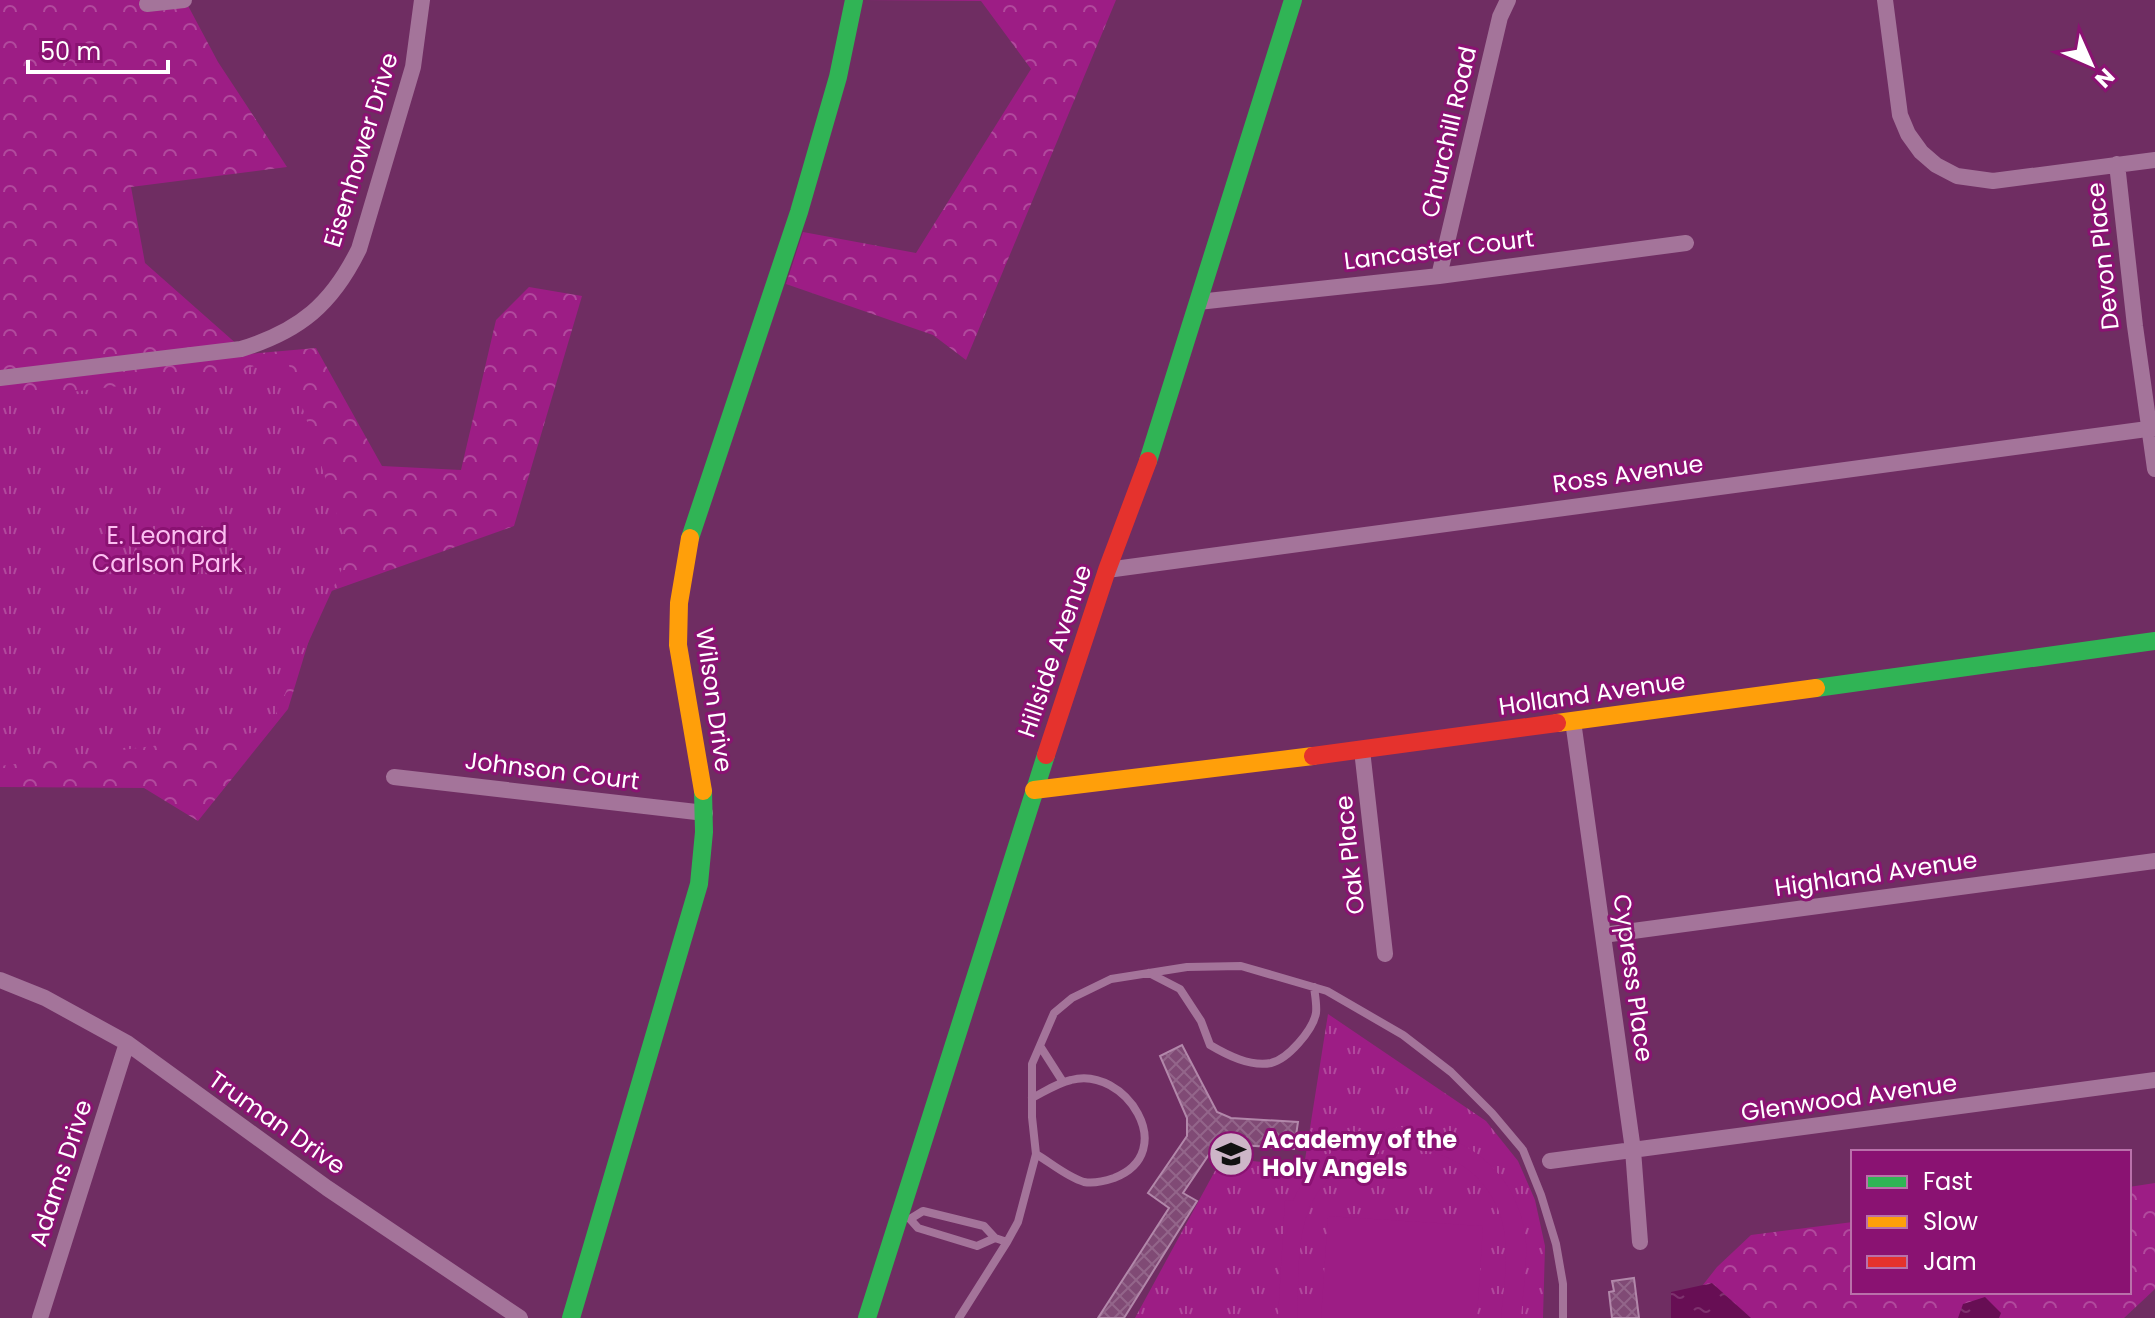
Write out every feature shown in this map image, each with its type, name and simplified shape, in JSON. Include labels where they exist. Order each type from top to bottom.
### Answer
[{"type":"street","points":[[142,2],[184,0]]},
{"type":"street","name":"Eisenhower Drive","points":[[0,378],[241,349],[281,334],[314,313],[340,283],[359,249],[413,67],[422,0]]},
{"type":"street","name":"Wilson Drive","points":[[571,1318],[699,884],[705,813],[702,778],[678,645],[683,569],[691,535],[799,212],[838,77],[854,0]]},
{"type":"street","name":"Hillside Avenue","points":[[867,1318],[904,1217],[1034,790],[1107,570],[1151,453],[1293,0]]},
{"type":"street","name":"Churchill Road","points":[[1439,276],[1500,17],[1508,0]]},
{"type":"street","points":[[1885,0],[1900,115],[1908,134],[1921,152],[1936,165],[1957,176],[1993,181],[2155,160]]},
{"type":"street","name":"Devon Place","points":[[2117,164],[2155,469]]},
{"type":"street","name":"Lancaster Court","points":[[1198,302],[1439,276],[1686,243]]},
{"type":"street","name":"Ross Avenue","points":[[1107,570],[2152,428]]},
{"type":"street","name":"Holland Avenue","points":[[1034,790],[1362,750],[2155,641]]},
{"type":"street","name":"Cypress Place","points":[[1573,721],[1633,1150],[1640,1242]]},
{"type":"street","name":"Oak Place","points":[[1362,750],[1385,954]]},
{"type":"street","name":"Johnson Court","points":[[394,777],[705,813]]},
{"type":"street","name":"Highland Avenue","points":[[1603,935],[2155,861]]},
{"type":"street","name":"Truman Drive","points":[[0,980],[45,998],[127,1043],[327,1188],[520,1318]]},
{"type":"street","name":"Adams Drive","points":[[40,1318],[127,1043]]},
{"type":"street","name":"Glenwood Avenue","points":[[1550,1161],[2155,1080]]},
{"type":"lane","points":[[959,1318],[1018,1222],[1036,1154],[1032,1064],[1054,1013],[1072,998],[1111,979],[1187,967],[1241,966],[1327,991],[1403,1035],[1451,1072],[1492,1113],[1523,1150],[1541,1195],[1556,1244],[1563,1284],[1563,1318]]},
{"type":"lane","points":[[1146,972],[1180,989],[1201,1021],[1210,1045],[1229,1056],[1250,1062],[1272,1063],[1295,1050],[1316,1014],[1314,987]]},
{"type":"lane","points":[[1040,1046],[1063,1082]]},
{"type":"lane","points":[[1032,1098],[1074,1079],[1102,1082],[1117,1090],[1140,1115],[1146,1132],[1144,1147],[1135,1163],[1121,1175],[1105,1182],[1086,1183],[1071,1177],[1036,1154]]},
{"type":"lane","points":[[904,1217],[923,1211],[984,1226],[995,1238],[1007,1242]]},
{"type":"lane","points":[[904,1217],[918,1228],[977,1246],[995,1238]]},
{"type":"green space","points":[[0,0],[185,0],[218,62],[287,167],[131,187],[145,263],[248,354],[316,348],[382,466],[461,470],[496,320],[529,287],[582,296],[514,526],[323,594],[288,709],[198,821],[144,788],[0,787]]},
{"type":"green space","points":[[865,0],[1116,0],[966,360],[933,335],[786,284],[803,232],[916,253],[1031,69],[981,1]]},
{"type":"green space","name":"E. Leonard Carlson Park","points":[[286,356],[352,561],[345,562],[268,731],[0,766],[0,401],[238,371]]},
{"type":"green space","points":[[1328,1014],[1486,1121],[1518,1161],[1535,1200],[1545,1246],[1543,1318],[1135,1318],[1222,1158],[1304,1166]]},
{"type":"green space","points":[[1400,1127],[1424,1130],[1467,1147],[1501,1177],[1522,1218],[1526,1243],[1521,1318],[1501,1318],[1505,1235],[1498,1209],[1482,1182],[1459,1163],[1432,1152],[1404,1148],[1375,1152],[1348,1163],[1325,1182],[1309,1209],[1302,1235],[1297,1318],[1278,1318],[1285,1200],[1293,1201],[1311,1171],[1336,1149],[1366,1135]]},
{"type":"green space","points":[[2155,1183],[2155,1289],[2124,1318],[1677,1318],[1717,1267],[1751,1235],[1851,1222],[1851,1294],[2131,1294],[2131,1187]]},
{"type":"green space","points":[[1328,1216],[1483,1226],[1477,1318],[1321,1318]]},
{"type":"water","points":[[1712,1283],[1751,1318],[1671,1318],[1671,1292]]},
{"type":"water","points":[[1985,1297],[2001,1313],[1999,1318],[1958,1318],[1963,1304]]},
{"type":"building","points":[[1182,1045],[1217,1112],[1231,1118],[1298,1122],[1294,1149],[1228,1144],[1218,1145],[1212,1150],[1183,1193],[1197,1201],[1124,1318],[1098,1318],[1169,1208],[1148,1193],[1187,1136],[1187,1118],[1160,1056]]},
{"type":"building","points":[[1634,1278],[1639,1318],[1612,1318],[1609,1292],[1614,1291],[1612,1281]]},
{"type":"traffic: fast","points":[[690,538],[799,212],[838,77],[854,0]]},
{"type":"traffic: fast","points":[[1148,461],[1293,0]]},
{"type":"traffic: fast","points":[[1816,688],[2155,641]]},
{"type":"traffic: fast","points":[[867,1318],[1046,755]]},
{"type":"traffic: fast","points":[[571,1318],[699,884],[704,832],[703,791]]},
{"type":"traffic: slow","points":[[690,538],[679,603],[678,645],[703,791]]},
{"type":"traffic: slow","points":[[1557,723],[1816,688]]},
{"type":"traffic: slow","points":[[1034,790],[1313,756]]},
{"type":"traffic: jam","points":[[1046,755],[1107,570],[1148,461]]},
{"type":"traffic: jam","points":[[1313,756],[1557,723]]},
{"type":"place","name":"Academy of the Holy Angels","points":[[1231,1154]]}]
